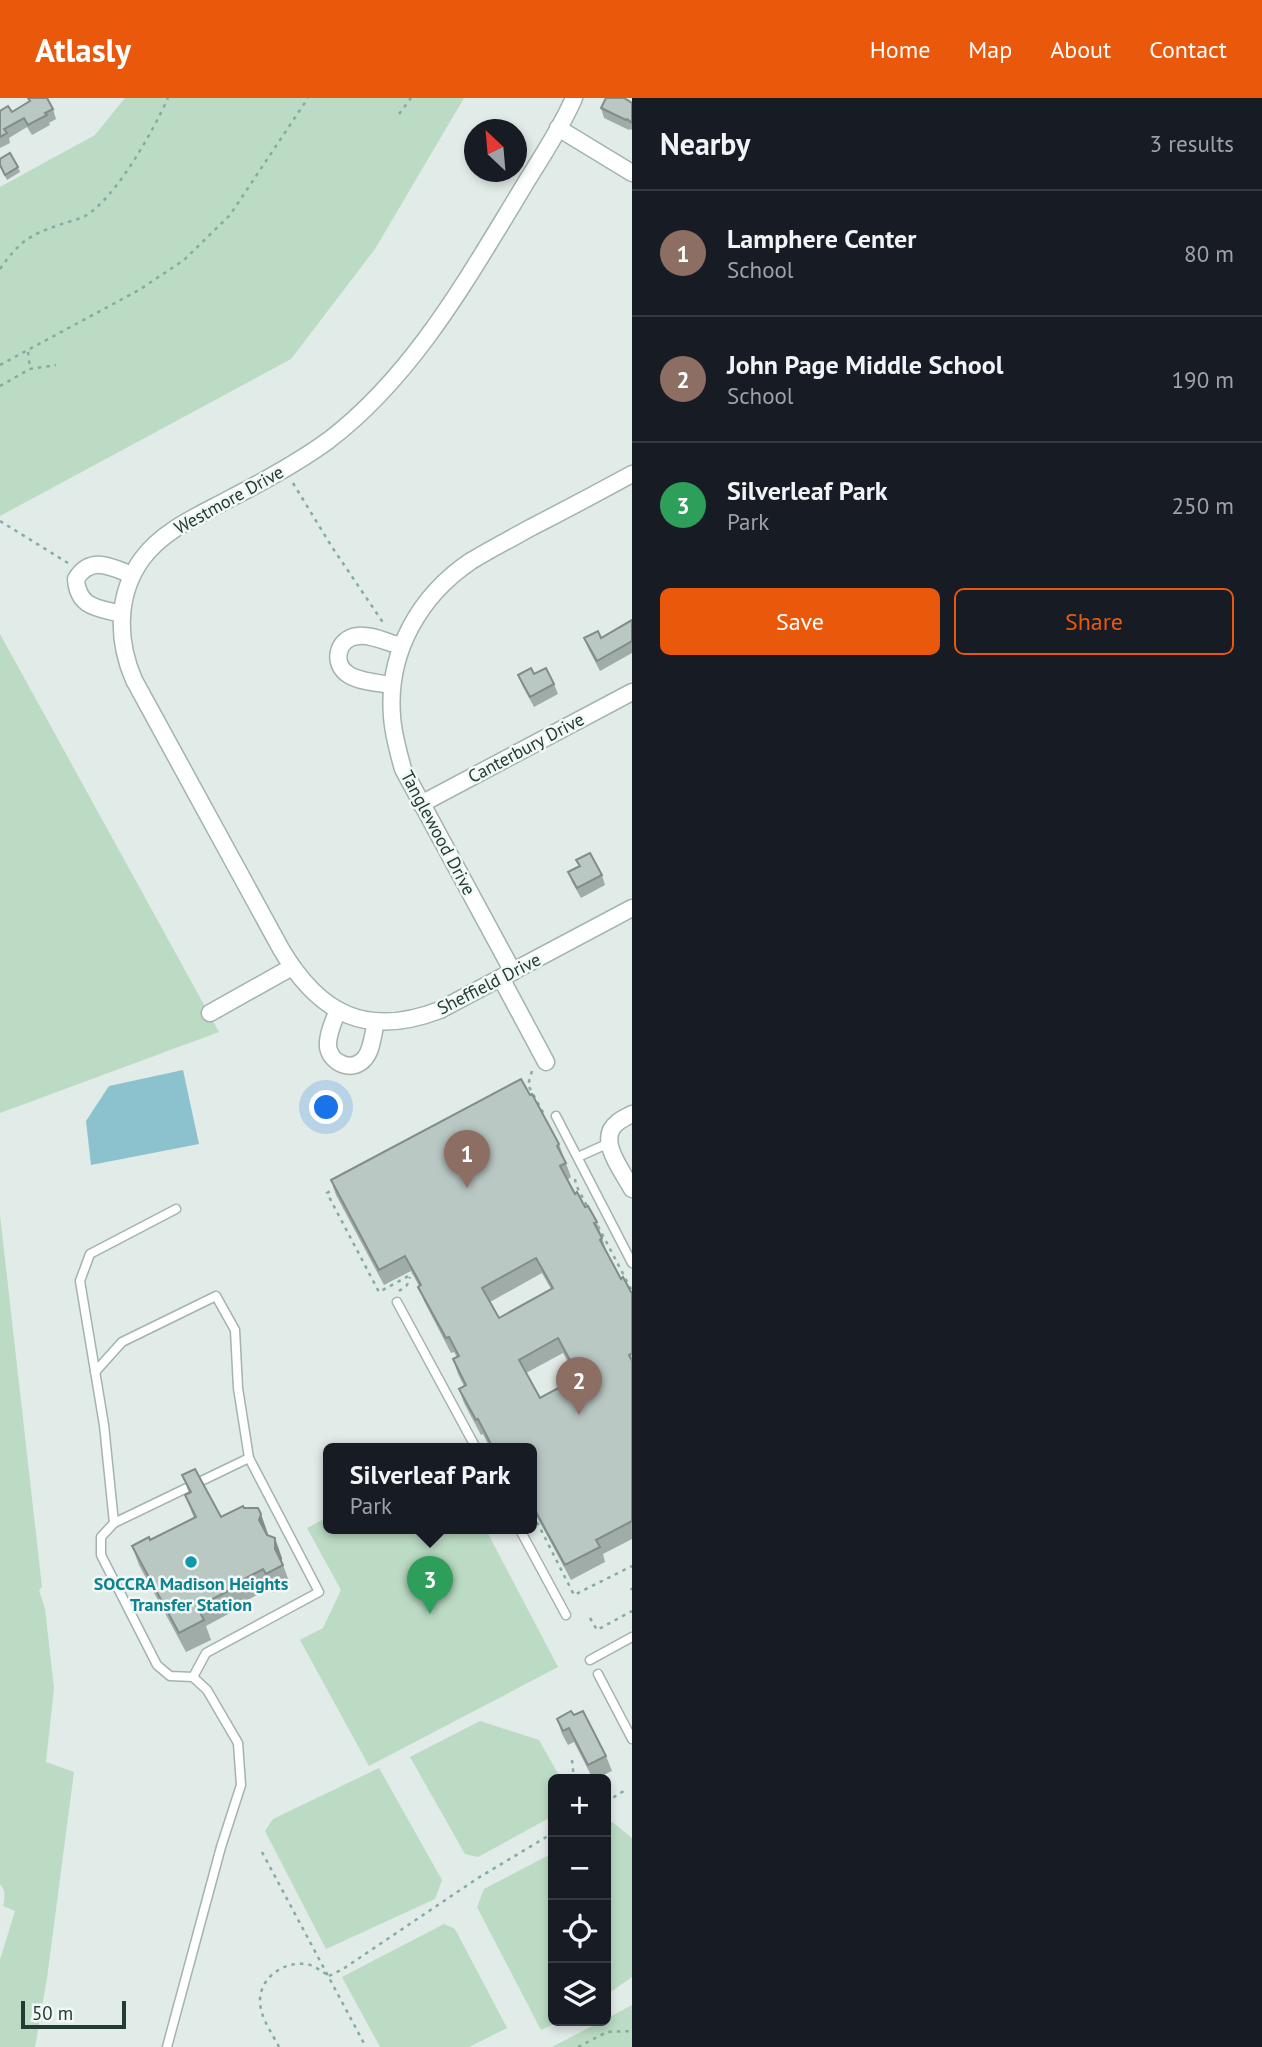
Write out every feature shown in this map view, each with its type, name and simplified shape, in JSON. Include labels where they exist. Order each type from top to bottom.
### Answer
[{"type":"street","name":"Westmore Drive","points":[[338,1010],[307,988],[292,967],[134,680],[123,648],[122,614],[132,575],[143,557],[170,532],[298,461],[329,440],[378,396],[452,303],[574,98]]},
{"type":"street","points":[[558,128],[632,173]]},
{"type":"street","name":"Tanglewood Drive","points":[[546,1062],[507,975],[403,769],[392,717],[392,685],[401,646],[414,620],[428,600],[450,577],[470,562],[632,474]]},
{"type":"street","points":[[122,614],[85,602],[80,597],[76,579],[89,565],[102,564],[132,575]]},
{"type":"street","points":[[392,685],[350,676],[340,666],[338,652],[345,641],[363,635],[401,646]]},
{"type":"street","name":"Canterbury Drive","points":[[421,803],[632,692]]},
{"type":"street","name":"Sheffield Drive","points":[[338,1010],[376,1022],[418,1019],[440,1010],[632,908]]},
{"type":"street","points":[[210,1013],[292,967]]},
{"type":"street","points":[[338,1010],[328,1043],[332,1056],[342,1065],[359,1064],[365,1059],[376,1022]]},
{"type":"street","points":[[632,1114],[616,1123],[609,1139],[632,1189]]},
{"type":"lane","points":[[556,1116],[632,1262]]},
{"type":"lane","points":[[578,1157],[609,1139]]},
{"type":"lane","points":[[114,1523],[104,1425],[80,1281],[90,1254],[176,1209]]},
{"type":"lane","points":[[95,1373],[122,1342],[216,1296],[235,1330],[238,1388],[249,1458],[320,1592],[206,1653],[193,1677]]},
{"type":"lane","points":[[397,1302],[473,1443]]},
{"type":"lane","points":[[167,2047],[221,1847],[241,1786],[238,1743],[207,1690],[193,1677],[170,1676],[157,1665],[101,1555],[101,1537],[114,1523],[249,1458]]},
{"type":"lane","points":[[522,1534],[566,1615]]},
{"type":"lane","points":[[590,1660],[632,1637]]},
{"type":"lane","points":[[598,1674],[629,1725],[632,1739]]},
{"type":"path","points":[[0,269],[23,240],[85,216],[104,200],[134,161],[168,98]]},
{"type":"path","points":[[0,365],[139,290],[184,260],[230,215],[308,98]]},
{"type":"path","points":[[399,114],[411,98]]},
{"type":"path","points":[[28,351],[30,369]]},
{"type":"path","points":[[0,386],[30,369],[56,365]]},
{"type":"path","points":[[293,483],[385,626]]},
{"type":"path","points":[[0,521],[68,563]]},
{"type":"path","points":[[532,1071],[528,1085],[540,1106]]},
{"type":"path","points":[[339,1186],[327,1193],[379,1292],[419,1270]]},
{"type":"path","points":[[401,1290],[410,1277]]},
{"type":"path","points":[[537,1522],[574,1595],[632,1566]]},
{"type":"path","points":[[590,1618],[597,1630],[632,1611]]},
{"type":"path","points":[[572,1760],[573,1774]]},
{"type":"path","points":[[611,1799],[627,1789]]},
{"type":"path","points":[[329,1976],[478,1878],[548,1836]]},
{"type":"path","points":[[262,1852],[366,2047]]},
{"type":"path","points":[[279,2047],[262,2013],[260,2001],[262,1989],[269,1976],[279,1968],[305,1964],[329,1976]]},
{"type":"path","points":[[578,2047],[607,2032],[632,2032]]},
{"type":"green space","points":[[125,98],[464,98],[375,249],[291,359],[0,516],[0,187],[95,135]]},
{"type":"green space","points":[[0,634],[219,1032],[0,1113]]},
{"type":"green space","points":[[0,1215],[42,1587],[39,1590],[45,1609],[54,1688],[46,1762],[74,1772],[47,1978],[35,2047],[0,2047],[0,1960],[15,1911],[3,1906],[4,1894],[0,1884]]},
{"type":"green space","points":[[323,1520],[323,1534],[488,1534],[558,1667],[369,1766],[300,1640],[323,1628],[341,1590],[307,1528]]},
{"type":"green space","points":[[480,1721],[539,1740],[558,1774],[548,1774],[548,1819],[478,1857],[465,1854],[410,1757]]},
{"type":"green space","points":[[379,1768],[442,1880],[435,1899],[326,1949],[265,1831],[273,1819]]},
{"type":"green space","points":[[611,1823],[632,1838],[632,1977],[611,1992],[611,1837]]},
{"type":"green space","points":[[548,1856],[549,2026],[541,2030],[477,1907],[484,1889]]},
{"type":"green space","points":[[444,1924],[455,1929],[507,2028],[469,2047],[380,2047],[342,1977]]},
{"type":"green space","points":[[632,2005],[632,2047],[552,2047],[592,2026],[611,2026],[611,2016]]},
{"type":"water","points":[[183,1070],[199,1144],[91,1165],[86,1121],[109,1086]]},
{"type":"building","points":[[28,98],[47,98],[53,109],[28,125],[24,118],[4,129],[7,133],[0,137],[0,111],[8,106],[12,112],[30,101]]},
{"type":"building","points":[[606,98],[624,98],[632,103],[632,123],[601,108]]},
{"type":"building","points":[[10,153],[18,167],[5,175],[0,159]]},
{"type":"building","points":[[632,620],[632,641],[597,661],[584,638],[598,631],[601,638]]},
{"type":"building","points":[[531,668],[534,674],[546,668],[554,684],[530,697],[518,675]]},
{"type":"building","points":[[590,853],[602,875],[577,888],[568,872],[580,866],[576,860]]},
{"type":"building","points":[[521,1079],[559,1144],[557,1146],[566,1163],[560,1166],[575,1194],[577,1192],[585,1207],[588,1206],[597,1222],[594,1223],[602,1238],[600,1240],[621,1279],[623,1277],[632,1292],[632,1353],[629,1355],[632,1361],[632,1521],[596,1540],[600,1547],[565,1565],[537,1514],[537,1443],[490,1443],[459,1389],[466,1385],[453,1359],[459,1356],[418,1287],[421,1285],[405,1256],[379,1270],[331,1180]],"holes":[[[536,1258],[553,1288],[499,1318],[482,1288]],[[558,1338],[579,1377],[540,1398],[519,1360]]]},
{"type":"building","name":"SOCCRA Madison Heights Transfer Station","points":[[195,1469],[221,1517],[243,1506],[258,1508],[261,1514],[259,1520],[267,1535],[275,1538],[275,1549],[283,1565],[266,1574],[263,1569],[235,1584],[236,1587],[197,1607],[204,1620],[179,1633],[132,1546],[196,1517],[185,1495],[191,1492],[182,1475]]},
{"type":"building","points":[[571,1711],[574,1715],[583,1711],[606,1756],[588,1765],[569,1728],[563,1731],[557,1719]]},
{"type":"place","name":"Lamphere Center","points":[[467,1188]]},
{"type":"place","name":"John Page Middle School","points":[[579,1415]]},
{"type":"place","name":"SOCCRA Madison Heights Transfer Station","points":[[191,1562]]},
{"type":"place","name":"Silverleaf Park","points":[[430,1614]]}]
